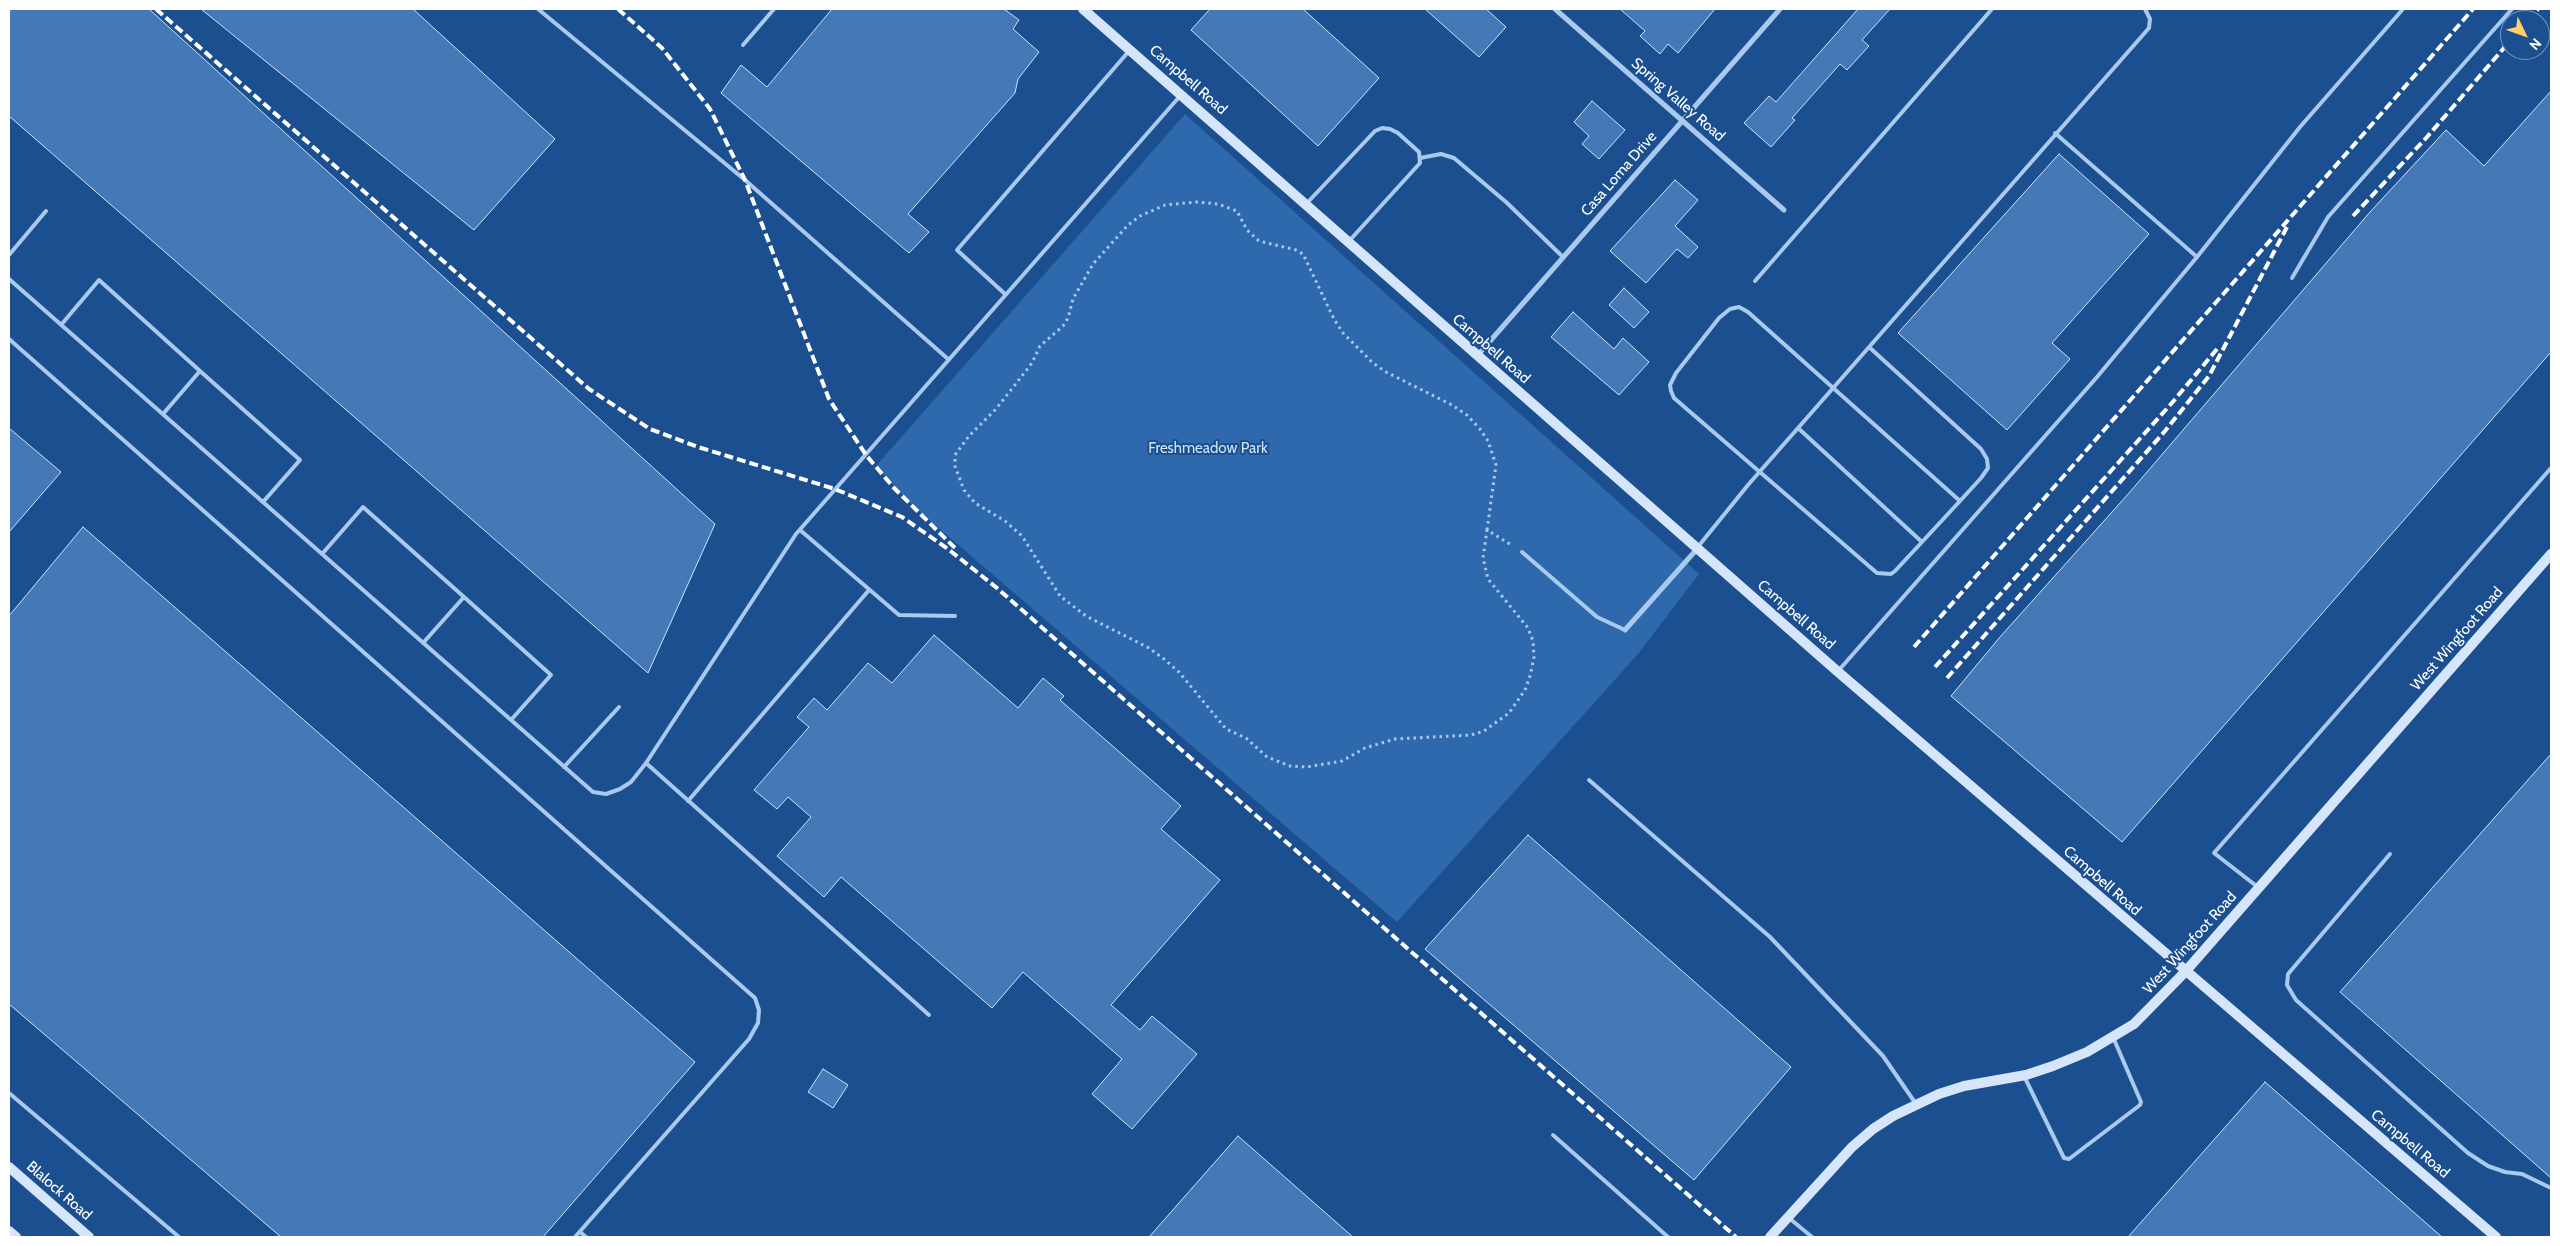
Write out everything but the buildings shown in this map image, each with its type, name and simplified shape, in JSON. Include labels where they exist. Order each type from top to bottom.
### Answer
[{"type":"street","name":"Campbell Road","points":[[1083,9],[1182,94],[1476,356],[1838,671],[2185,972],[2496,1237]]},
{"type":"street","name":"Spring Valley Road","points":[[1555,9],[1784,210]]},
{"type":"street","name":"Casa Loma Drive","points":[[1476,356],[1780,9]]},
{"type":"street","points":[[1625,630],[1697,548]]},
{"type":"street","name":"West Wingfoot Road","points":[[1770,1237],[1852,1147],[1873,1129],[1916,1104],[1964,1086],[2024,1075],[2061,1062],[2113,1038],[2147,1012],[2185,972],[2551,554]]},
{"type":"street","name":"Blalock Road","points":[[9,1167],[89,1237]]},
{"type":"street","points":[[9,1231],[16,1237]]},
{"type":"lane","points":[[538,9],[745,180],[948,359]]},
{"type":"lane","points":[[743,45],[774,9]]},
{"type":"lane","points":[[1755,281],[1992,9]]},
{"type":"lane","points":[[1697,548],[1760,470],[2149,28],[2150,19],[2145,9]]},
{"type":"lane","points":[[1838,671],[2097,377],[2197,257],[2294,134],[2403,9]]},
{"type":"lane","points":[[2292,278],[2328,217],[2512,9]]},
{"type":"lane","points":[[1005,294],[957,250],[1130,50]]},
{"type":"lane","points":[[9,279],[564,767],[593,792],[606,794],[620,789],[631,782],[646,763],[800,530],[1182,94]]},
{"type":"lane","points":[[1306,204],[1375,131],[1382,128],[1398,133],[1419,152],[1420,163],[1348,242]]},
{"type":"lane","points":[[2056,132],[2197,257]]},
{"type":"lane","points":[[1420,158],[1441,154],[1454,158],[1506,202],[1563,256]]},
{"type":"lane","points":[[9,255],[46,212]]},
{"type":"lane","points":[[61,324],[100,280],[300,460],[263,502]]},
{"type":"lane","points":[[1869,347],[1981,449],[1987,459],[1988,468],[1960,501],[1895,571],[1885,574],[1877,573],[1760,470],[1674,398],[1671,391],[1670,386],[1676,373],[1719,318],[1730,309],[1739,307],[1748,312],[1834,387],[1960,501]]},
{"type":"lane","points":[[9,339],[755,998],[759,1010],[758,1023],[750,1039],[576,1237]]},
{"type":"lane","points":[[163,414],[200,371]]},
{"type":"lane","points":[[1798,428],[1922,542]]},
{"type":"lane","points":[[2258,888],[2214,853],[2551,468]]},
{"type":"lane","points":[[322,554],[363,507],[551,675],[511,720]]},
{"type":"lane","points":[[800,530],[899,616],[955,616]]},
{"type":"lane","points":[[1522,552],[1597,617],[1625,630]]},
{"type":"lane","points":[[688,801],[869,590]]},
{"type":"lane","points":[[423,643],[464,598]]},
{"type":"lane","points":[[564,767],[619,707]]},
{"type":"lane","points":[[646,763],[929,1015]]},
{"type":"lane","points":[[1589,780],[1770,936],[1883,1056],[1916,1104]]},
{"type":"lane","points":[[2390,854],[2288,974],[2287,985],[2296,1000],[2468,1153],[2488,1166],[2504,1172],[2522,1174],[2551,1188]]},
{"type":"lane","points":[[2024,1075],[2064,1158],[2069,1159],[2140,1105],[2141,1102],[2113,1038]]},
{"type":"lane","points":[[9,1093],[179,1237]]},
{"type":"lane","points":[[1553,1135],[1668,1237]]},
{"type":"lane","points":[[1788,1217],[1812,1237]]},
{"type":"lane","points":[[580,1232],[586,1237]]},
{"type":"path","points":[[1197,202],[1218,204],[1237,211],[1247,230],[1259,241],[1296,250],[1302,254],[1326,306],[1339,326],[1373,363],[1392,376],[1452,405],[1480,428],[1488,441],[1496,465],[1487,530],[1483,558],[1488,579],[1528,628],[1533,642],[1534,657],[1530,676],[1524,690],[1509,713],[1484,731],[1471,735],[1395,739],[1365,748],[1342,761],[1307,767],[1290,766],[1267,757],[1246,738],[1226,729],[1180,672],[1164,659],[1149,648],[1086,616],[1060,596],[1022,536],[975,503],[964,490],[955,466],[955,456],[969,436],[996,408],[1032,363],[1040,346],[1063,326],[1068,318],[1073,299],[1093,264],[1128,225],[1140,216],[1165,205],[1197,202]]},
{"type":"path","points":[[1487,530],[1522,552]]},
{"type":"green space","name":"Freshmeadow Park","points":[[1185,114],[1699,574],[1638,654],[1397,922],[914,507],[876,466]]},
{"type":"railway","points":[[156,9],[589,389],[650,429],[698,447],[835,489],[902,517],[948,549],[997,588],[1736,1237]]},
{"type":"railway","points":[[618,9],[662,48],[710,109],[745,180],[829,399],[866,455],[894,488],[955,548]]},
{"type":"railway","points":[[1914,647],[2473,9]]},
{"type":"railway","points":[[2353,216],[2427,137],[2500,53]]},
{"type":"railway","points":[[1947,678],[2165,431],[2209,376],[2287,227]]},
{"type":"railway","points":[[1935,667],[2171,404],[2217,349]]}]
